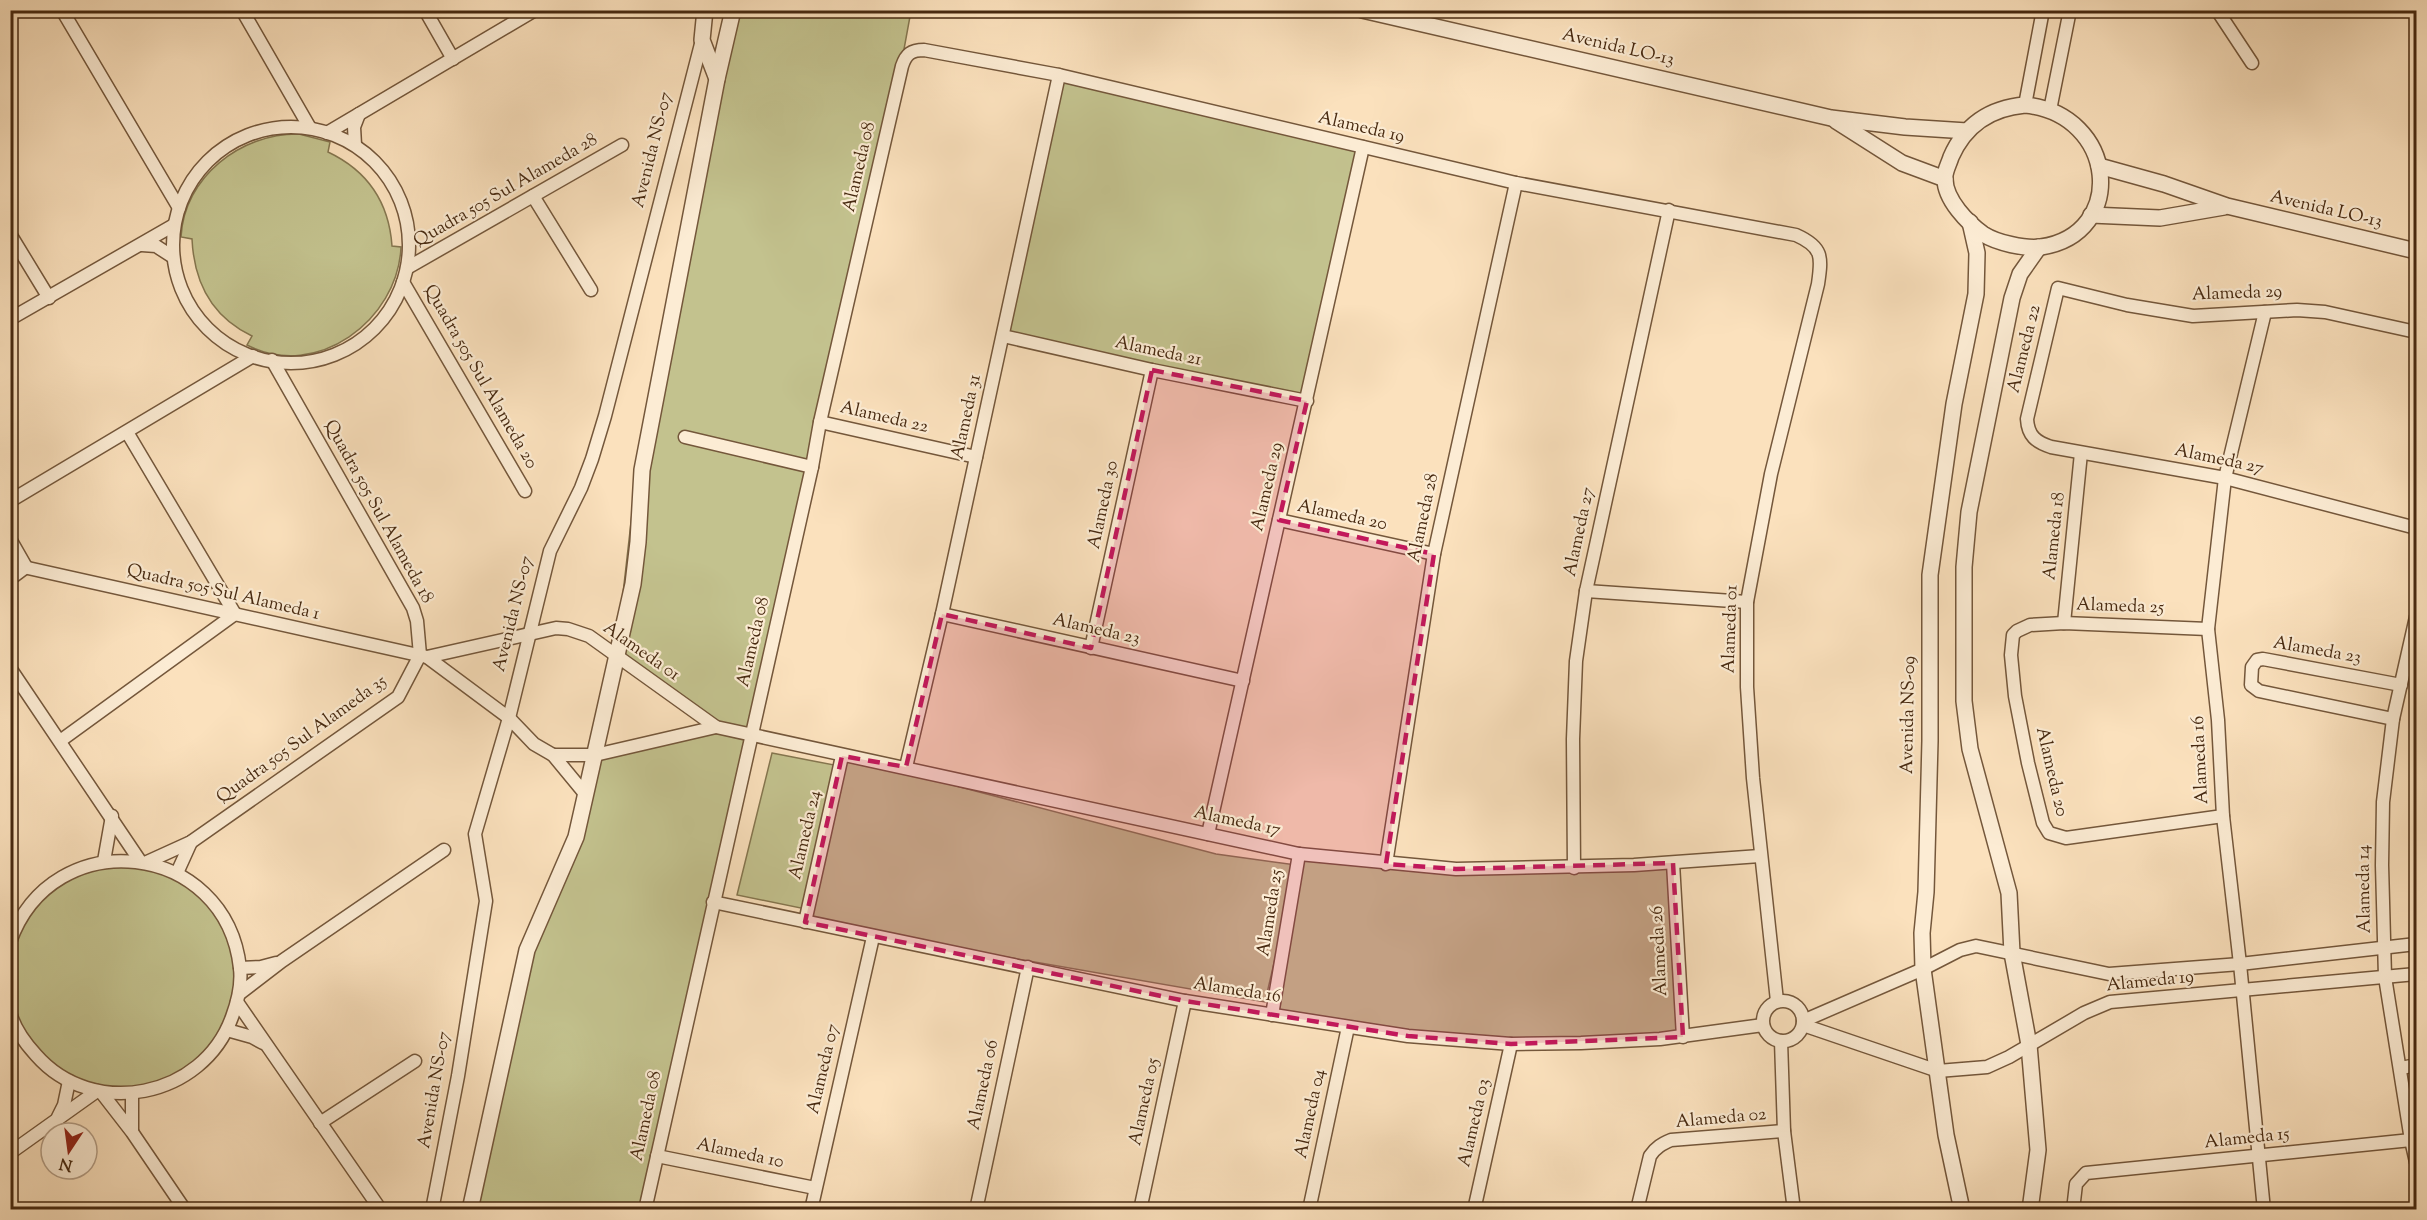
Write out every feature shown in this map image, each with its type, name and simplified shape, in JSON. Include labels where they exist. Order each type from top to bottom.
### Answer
[{"type":"street","points":[[62,10],[179,208]]},
{"type":"street","points":[[242,10],[310,129]]},
{"type":"street","points":[[425,10],[453,59]]},
{"type":"street","points":[[327,133],[535,10]]},
{"type":"street","name":"Avenida NS-07","points":[[432,1209],[458,1076],[486,901],[475,834],[509,718],[550,550],[581,488],[599,438],[702,40],[705,10]]},
{"type":"street","points":[[470,1209],[527,950],[576,837],[633,584],[642,470],[717,79],[733,10]]},
{"type":"street","name":"Avenida LO-13","points":[[1362,10],[1831,118],[1905,127],[1967,131]]},
{"type":"street","points":[[2025,105],[2043,10]]},
{"type":"street","points":[[2050,110],[2070,10]]},
{"type":"street","points":[[2217,10],[2252,63]]},
{"type":"street","name":"Avenida NS-07","points":[[702,40],[717,79]]},
{"type":"street","name":"Alameda 19","points":[[898,82],[904,60],[908,54],[916,50],[934,51],[1059,75],[1516,183],[1796,235],[1813,245],[1820,257],[1820,264]]},
{"type":"street","name":"Alameda 31","points":[[906,767],[942,614],[1059,75]]},
{"type":"street","name":"Alameda 08","points":[[645,1209],[898,82]]},
{"type":"street","points":[[286,127],[291,112],[290,94]]},
{"type":"street","points":[[2025,105],[2050,110],[2073,123],[2082,132],[2095,154],[2099,166],[2100,191],[2091,215],[2071,235],[2057,243],[2039,248],[2020,246],[1985,235],[1957,209],[1945,180],[1954,151],[1967,131],[1988,114],[2012,106],[2025,105]]},
{"type":"street","points":[[355,146],[354,127],[359,114]]},
{"type":"street","name":"Avenida LO-13","points":[[1831,118],[1902,163],[1945,180]]},
{"type":"street","points":[[286,127],[310,129],[327,133],[355,146],[381,169],[394,188],[405,214],[409,243],[407,268],[394,303],[376,326],[354,344],[327,356],[299,362],[272,360],[253,356],[226,342],[205,325],[190,306],[180,284],[173,257],[174,225],[188,186],[206,162],[229,144],[256,132],[286,127]]},
{"type":"street","name":"Quadra 505 Sul Alameda 28","points":[[407,268],[622,145]]},
{"type":"street","name":"Alameda 29","points":[[1208,834],[1363,147]]},
{"type":"street","name":"Avenida LO-13","points":[[2099,166],[2164,184],[2227,206],[2416,251]]},
{"type":"street","points":[[162,180],[174,188],[188,186]]},
{"type":"street","name":"Alameda 28","points":[[1386,864],[1434,554],[1516,183]]},
{"type":"street","points":[[533,196],[591,290]]},
{"type":"street","name":"Avenida LO-13","points":[[2091,215],[2160,218],[2227,206]]},
{"type":"street","name":"Alameda 27","points":[[1574,868],[1573,739],[1576,661],[1586,591],[1669,210]]},
{"type":"street","name":"Avenida NS-09","points":[[1962,1209],[1946,1135],[1923,969],[1930,741],[1930,575],[1954,404],[1976,294],[1977,253],[1970,222]]},
{"type":"street","points":[[10,319],[174,225]]},
{"type":"street","points":[[10,234],[48,298]]},
{"type":"street","points":[[409,243],[423,249],[441,249]]},
{"type":"street","points":[[141,245],[156,246],[173,257]]},
{"type":"street","points":[[2030,1209],[2038,1150],[2030,1045],[2012,953],[2009,893],[1970,750],[1965,710],[1964,567],[1969,512],[2012,298],[2020,274],[2039,248]]},
{"type":"street","name":"Alameda 01","points":[[1777,1001],[1760,856],[1747,687],[1747,602],[1771,474],[1818,284],[1820,264]]},
{"type":"street","name":"Quadra 505 Sul Alameda 20","points":[[403,282],[525,491]]},
{"type":"street","name":"Alameda 29","points":[[2058,288],[2127,305],[2193,316],[2297,310],[2325,312],[2416,332]]},
{"type":"street","name":"Alameda 22","points":[[2027,419],[2058,288]]},
{"type":"street","points":[[394,303],[411,307],[423,317]]},
{"type":"street","name":"Alameda 16","points":[[2264,1209],[2261,1156],[2223,816],[2208,629],[2225,478],[2265,312]]},
{"type":"street","name":"Alameda 21","points":[[1003,336],[1152,370],[1306,401]]},
{"type":"street","points":[[226,342],[229,359],[226,373]]},
{"type":"street","points":[[10,501],[253,356]]},
{"type":"street","name":"Quadra 505 Sul Alameda 18","points":[[272,360],[413,608],[424,656]]},
{"type":"street","points":[[289,390],[292,374],[299,362]]},
{"type":"street","name":"Alameda 30","points":[[1091,648],[1152,370]]},
{"type":"street","name":"Alameda 27","points":[[2027,419],[2030,434],[2041,444],[2225,478],[2416,528]]},
{"type":"street","name":"Alameda 22","points":[[820,422],[976,457]]},
{"type":"street","points":[[60,741],[235,614],[127,432]]},
{"type":"street","points":[[685,437],[812,467]]},
{"type":"street","name":"Alameda 18","points":[[2064,623],[2082,453]]},
{"type":"street","name":"Alameda 20","points":[[1279,520],[1434,554]]},
{"type":"street","points":[[10,539],[26,567],[10,579]]},
{"type":"street","name":"Quadra 505 Sul Alameda 1","points":[[10,564],[424,656]]},
{"type":"street","points":[[1586,591],[1747,602]]},
{"type":"street","name":"Alameda 23","points":[[942,614],[1243,681]]},
{"type":"street","name":"Alameda 14","points":[[2416,616],[2393,719],[2383,802],[2385,977],[2416,1162]]},
{"type":"street","name":"Alameda 25","points":[[2030,625],[2064,623],[2208,629]]},
{"type":"street","name":"Alameda 20","points":[[2030,625],[2013,635],[2011,655],[2015,696],[2028,763],[2043,823],[2049,833],[2066,838],[2223,816]]},
{"type":"street","name":"Alameda 01","points":[[424,656],[556,628],[568,629],[589,636],[716,727]]},
{"type":"street","points":[[424,656],[509,718],[534,744],[553,755],[586,795]]},
{"type":"street","name":"Quadra 505 Sul Alameda 35","points":[[144,862],[191,842],[398,698],[424,656]]},
{"type":"street","name":"Alameda 23","points":[[2393,719],[2259,691],[2251,685],[2252,667],[2257,660],[2263,659],[2401,684]]},
{"type":"street","points":[[10,668],[144,862]]},
{"type":"street","points":[[553,755],[595,755],[716,727]]},
{"type":"street","name":"Alameda 17","points":[[716,727],[1299,854],[1456,869],[1574,868],[1760,856]]},
{"type":"street","name":"Alameda 24","points":[[805,922],[842,756]]},
{"type":"street","points":[[104,861],[112,816]]},
{"type":"street","points":[[177,873],[191,842]]},
{"type":"street","points":[[238,998],[282,961],[444,850]]},
{"type":"street","name":"Alameda 25","points":[[1272,1015],[1299,854]]},
{"type":"street","points":[[10,942],[13,925],[52,883],[76,869],[104,861],[144,862],[177,873],[208,897],[230,930],[240,968],[238,998],[227,1030],[214,1050],[188,1074],[155,1089],[132,1094],[99,1092],[69,1081],[44,1065],[25,1043],[10,1012]]},
{"type":"street","name":"Alameda 26","points":[[1673,863],[1683,1037]]},
{"type":"street","name":"Alameda 16","points":[[713,902],[1185,1001],[1408,1036],[1511,1044],[1581,1043],[1683,1037],[1763,1025]]},
{"type":"street","name":"Alameda 07","points":[[811,1209],[873,937]]},
{"type":"street","name":"Alameda 19","points":[[1803,1023],[1960,950],[1976,946],[2109,974],[2240,964],[2416,944]]},
{"type":"street","points":[[240,968],[261,967],[282,961]]},
{"type":"street","name":"Alameda 06","points":[[976,1209],[1028,967]]},
{"type":"street","name":"Alameda 19","points":[[1803,1023],[1938,1071],[1987,1067],[2084,1013],[2110,1002],[2416,974]]},
{"type":"street","points":[[238,998],[267,1046],[378,1206]]},
{"type":"street","name":"Alameda 05","points":[[1140,1209],[1185,1001]]},
{"type":"street","points":[[1777,1001],[1795,1005],[1802,1015],[1803,1023],[1795,1037],[1781,1041],[1773,1038],[1763,1025],[1765,1011],[1777,1001]]},
{"type":"street","name":"Alameda 04","points":[[1309,1209],[1348,1027]]},
{"type":"street","points":[[227,1030],[252,1036],[267,1046]]},
{"type":"street","points":[[1781,1041],[1784,1131],[1794,1209]]},
{"type":"street","name":"Alameda 03","points":[[1474,1209],[1511,1044]]},
{"type":"street","points":[[320,1123],[415,1061]]},
{"type":"street","points":[[2401,1068],[2416,1065]]},
{"type":"street","points":[[58,1118],[69,1081]]},
{"type":"street","points":[[10,1153],[99,1092]]},
{"type":"street","points":[[99,1092],[132,1132],[186,1209]]},
{"type":"street","points":[[132,1094],[132,1132]]},
{"type":"street","name":"Alameda 02","points":[[1637,1209],[1650,1156],[1654,1149],[1661,1145],[1671,1140],[1784,1131]]},
{"type":"street","name":"Alameda 15","points":[[2073,1209],[2076,1184],[2085,1173],[2411,1140]]},
{"type":"street","name":"Alameda 10","points":[[657,1155],[815,1188]]},
{"type":"highlighted area","points":[[1152,370],[1307,401],[1279,520],[1434,554],[1386,864],[1456,869],[1673,863],[1683,1037],[1511,1044],[1408,1036],[1185,1001],[805,922],[842,756],[906,767],[942,614],[1091,648]]},
{"type":"shaded area","points":[[731,11],[911,11],[898,82],[645,1209],[470,1210],[514,1000],[576,837],[595,755],[715,727],[616,656],[637,469]]},
{"type":"shaded area","points":[[1059,75],[1363,147],[1307,401],[1003,336]]},
{"type":"shaded area","points":[[299,134],[330,142],[328,152],[365,179],[381,202],[390,230],[392,246],[401,247],[396,274],[386,298],[369,320],[349,337],[326,349],[300,355],[274,354],[247,345],[252,336],[226,319],[216,308],[201,284],[192,239],[181,237],[185,215],[193,195],[204,178],[219,163],[237,150],[257,141]]},
{"type":"shaded area","points":[[772,753],[839,766],[842,756],[1216,854],[1296,865],[1299,854],[1386,864],[1673,863],[1683,1037],[1450,1040],[1272,1015],[1292,885],[1265,1002],[805,922],[806,909],[737,895]]},
{"type":"shaded area","points":[[123,863],[167,872],[186,882],[211,905],[223,923],[232,944],[237,977],[228,1021],[218,1040],[195,1065],[177,1077],[156,1086],[123,1091],[79,1082],[60,1072],[35,1049],[23,1031],[14,1010],[9,977],[18,933],[28,914],[51,889],[69,877],[90,868]]}]
